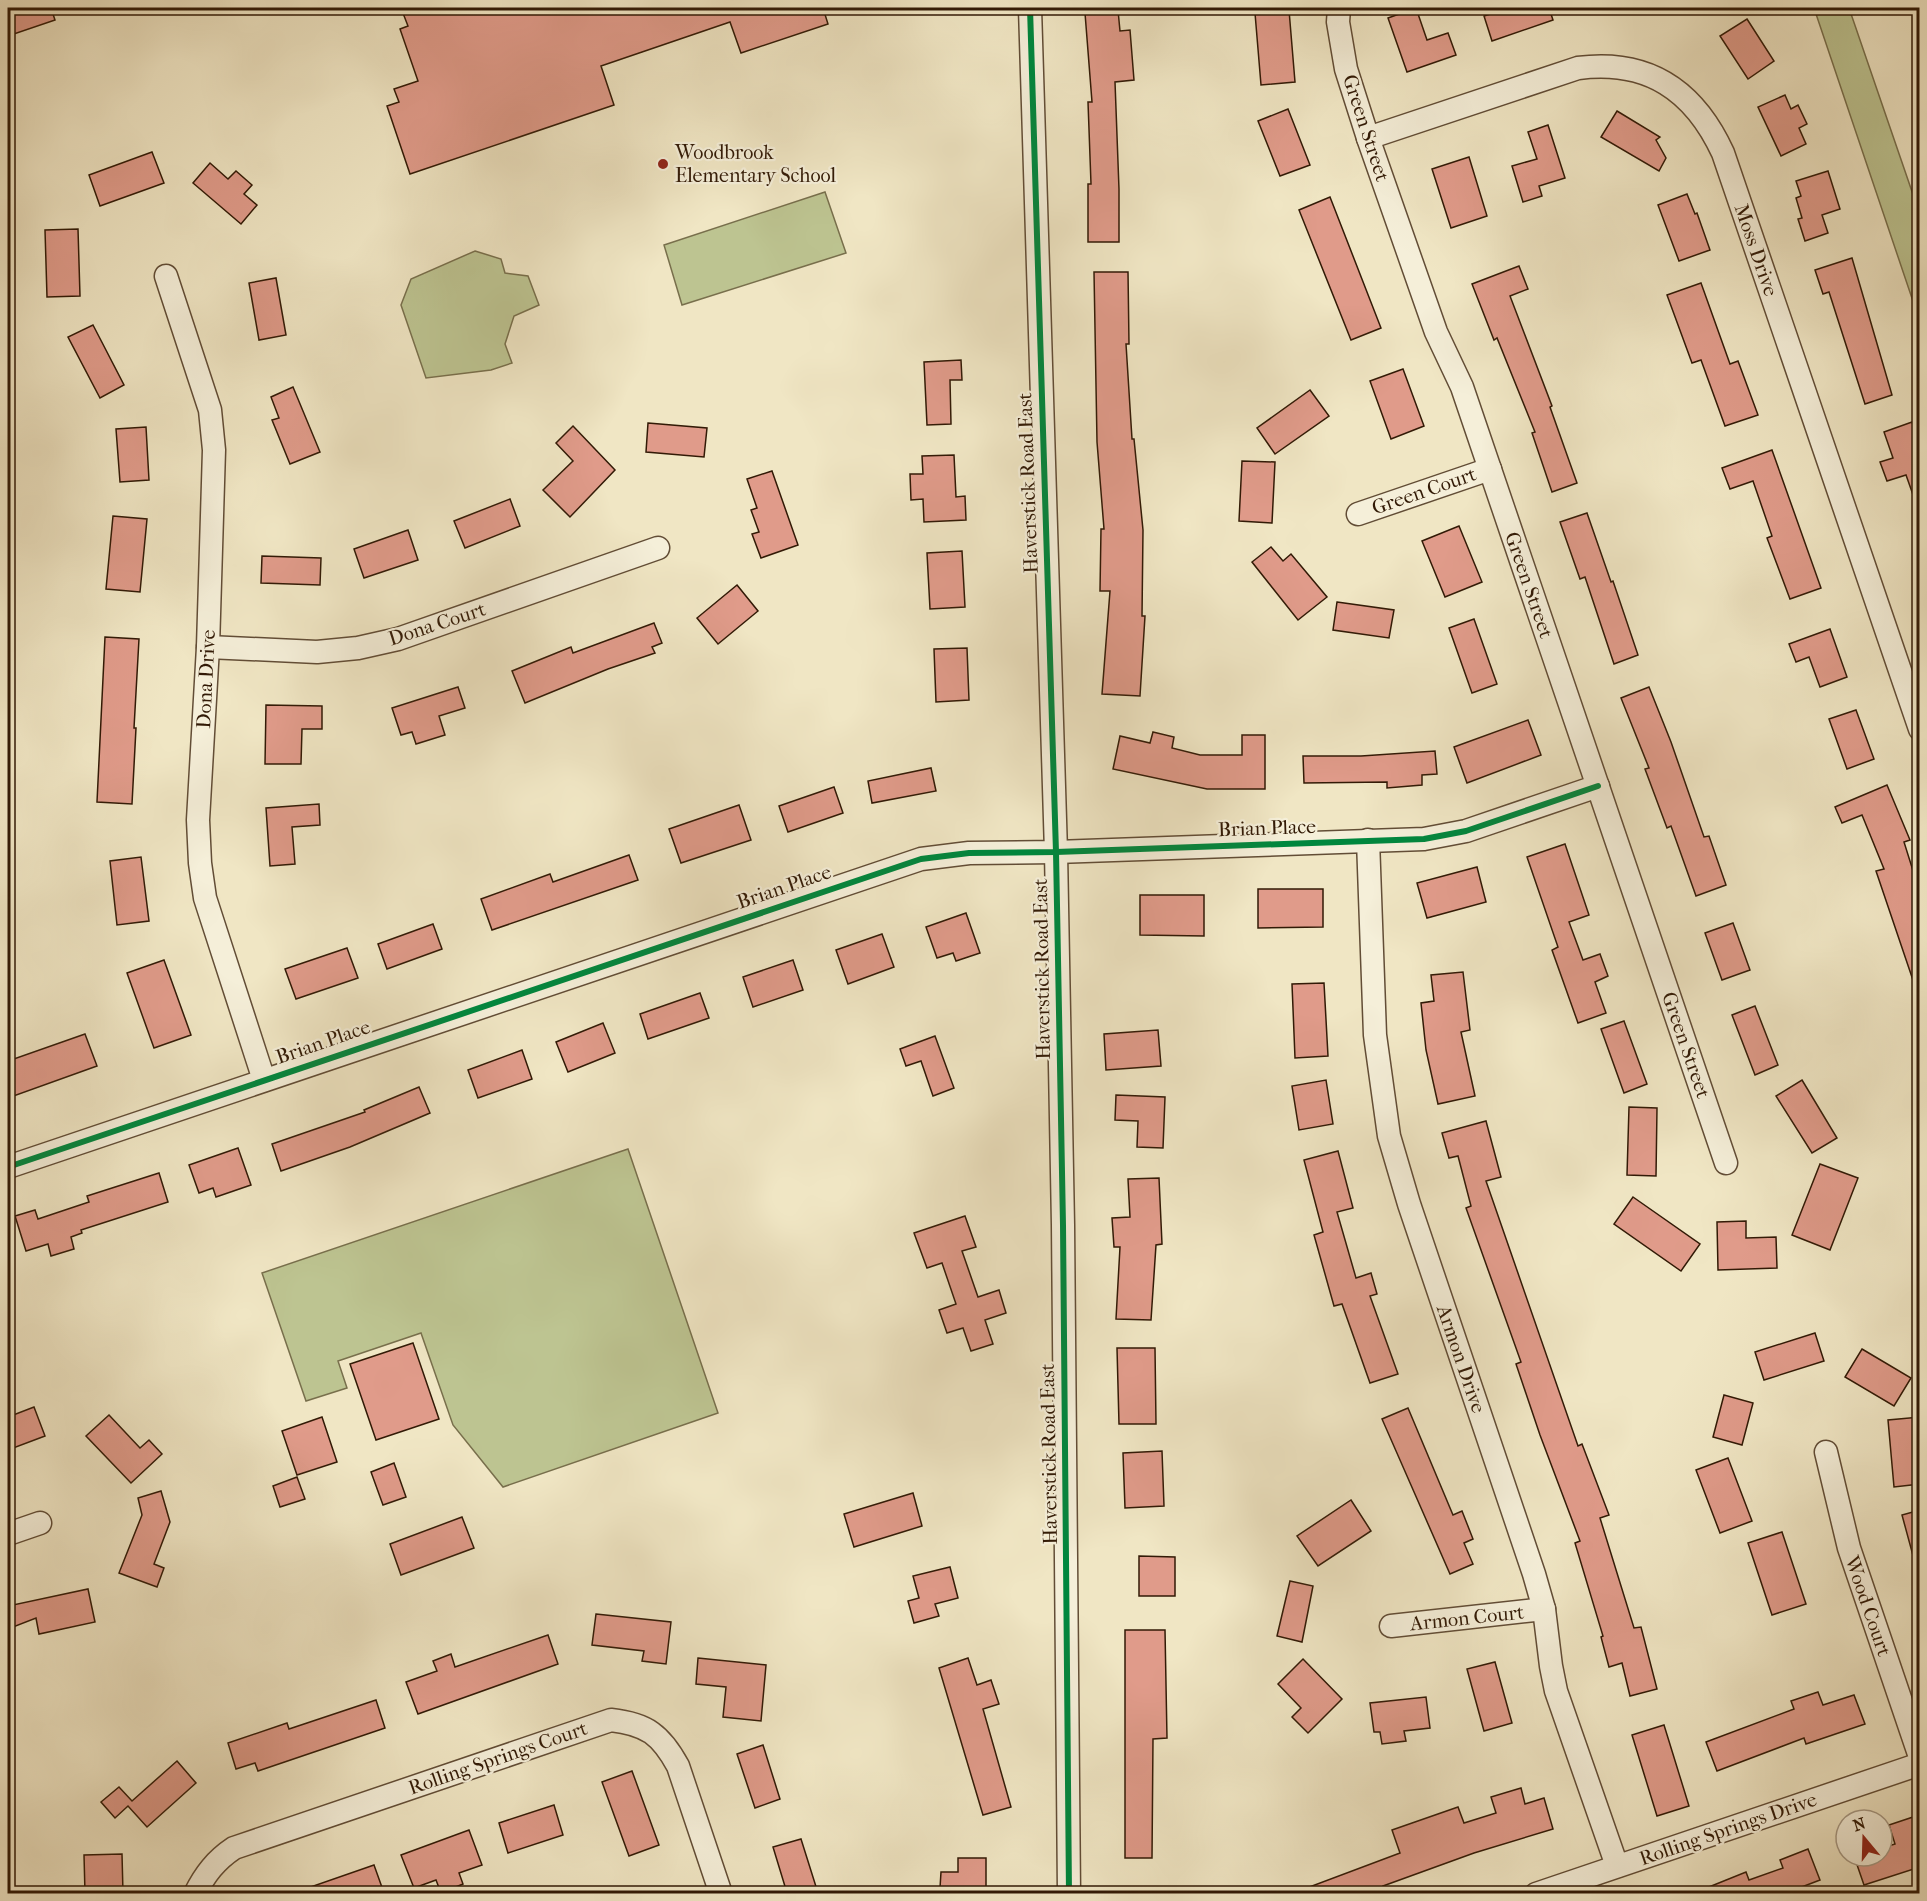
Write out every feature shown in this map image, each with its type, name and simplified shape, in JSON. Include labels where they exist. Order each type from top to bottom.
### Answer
[{"type":"street","name":"Haverstick Road East","points":[[1030,8],[1056,852],[1064,1260],[1069,1893]]},
{"type":"street","name":"Green Street","points":[[1339,8],[1338,22],[1346,69],[1368,138],[1436,332],[1462,387],[1726,1163]]},
{"type":"street","name":"Moss Drive","points":[[1368,138],[1578,68],[1598,65],[1622,67],[1641,72],[1671,87],[1694,105],[1715,136],[1723,153],[1920,729]]},
{"type":"street","name":"Dona Drive","points":[[166,276],[210,410],[214,450],[208,647],[198,820],[200,863],[205,898],[264,1080]]},
{"type":"street","name":"Green Court","points":[[1358,514],[1490,469]]},
{"type":"street","name":"Dona Court","points":[[208,647],[317,652],[358,648],[388,641],[658,548]]},
{"type":"street","name":"Brian Place","points":[[8,1167],[921,859],[969,853],[1424,839],[1466,831],[1598,786]]},
{"type":"street","name":"Armon Drive","points":[[1368,840],[1375,1035],[1389,1136],[1409,1204],[1544,1609],[1556,1691],[1617,1866]]},
{"type":"street","name":"Wood Court","points":[[1826,1452],[1849,1548],[1920,1757]]},
{"type":"street","points":[[8,1534],[40,1523]]},
{"type":"street","name":"Armon Court","points":[[1391,1626],[1544,1609]]},
{"type":"street","name":"Rolling Springs Court","points":[[195,1893],[208,1870],[219,1858],[234,1848],[611,1720],[631,1722],[655,1733],[668,1747],[678,1766],[721,1893]]},
{"type":"street","name":"Rolling Springs Drive","points":[[1536,1893],[1920,1764]]},
{"type":"green space","points":[[1814,8],[1849,8],[1919,212],[1919,319]]},
{"type":"green space","points":[[825,192],[846,253],[682,305],[664,245]]},
{"type":"green space","points":[[475,251],[501,259],[505,273],[528,276],[539,305],[514,316],[505,344],[512,363],[491,370],[426,378],[401,305],[411,279]]},
{"type":"green space","points":[[628,1149],[718,1413],[503,1487],[453,1425],[421,1333],[338,1361],[347,1388],[306,1401],[262,1273]]},
{"type":"building","points":[[8,8],[51,8],[55,20],[8,36]]},
{"type":"building","points":[[401,8],[823,8],[828,24],[741,53],[730,22],[601,66],[614,105],[410,174],[387,106],[399,102],[394,89],[418,81],[400,29],[408,26]]},
{"type":"building","points":[[1416,8],[1427,40],[1448,33],[1456,55],[1407,72],[1388,18]]},
{"type":"building","points":[[1510,8],[1549,8],[1553,20],[1492,41],[1484,16]]},
{"type":"building","points":[[1118,10],[1120,31],[1130,30],[1134,80],[1115,82],[1119,242],[1088,242],[1088,184],[1091,184],[1088,102],[1092,102],[1085,13]]},
{"type":"building","points":[[1289,10],[1295,82],[1261,85],[1255,13]]},
{"type":"building","points":[[1747,19],[1774,61],[1748,79],[1720,36]]},
{"type":"building","points":[[1785,95],[1791,109],[1798,105],[1807,124],[1799,128],[1806,144],[1781,156],[1758,107]]},
{"type":"building","points":[[1288,109],[1310,165],[1280,176],[1258,121]]},
{"type":"building","points":[[1617,111],[1660,137],[1656,140],[1666,158],[1659,171],[1601,137]]},
{"type":"building","points":[[1548,125],[1565,178],[1539,186],[1542,196],[1523,202],[1512,166],[1537,159],[1528,132]]},
{"type":"building","points":[[152,152],[164,183],[100,206],[89,175]]},
{"type":"building","points":[[1469,157],[1487,216],[1451,228],[1432,169]]},
{"type":"building","points":[[210,163],[228,179],[236,171],[252,185],[244,194],[257,205],[241,224],[193,183]]},
{"type":"building","points":[[1828,171],[1840,209],[1822,215],[1828,233],[1805,241],[1798,219],[1802,218],[1796,198],[1801,196],[1796,181]]},
{"type":"building","points":[[1687,194],[1695,214],[1697,213],[1710,250],[1679,261],[1658,205]]},
{"type":"building","points":[[1330,197],[1381,328],[1351,340],[1299,210]]},
{"type":"building","points":[[78,229],[80,296],[47,297],[45,230]]},
{"type":"building","points":[[1852,258],[1892,395],[1865,404],[1829,292],[1823,294],[1815,270]]},
{"type":"building","points":[[1519,266],[1528,289],[1510,296],[1552,406],[1550,407],[1577,483],[1552,492],[1532,433],[1535,432],[1497,338],[1494,340],[1472,284]]},
{"type":"building","points":[[1094,272],[1128,272],[1129,344],[1126,344],[1132,439],[1134,439],[1143,530],[1142,616],[1145,616],[1140,696],[1102,694],[1110,591],[1100,591],[1101,529],[1104,529],[1097,442]]},
{"type":"building","points":[[276,278],[286,335],[259,340],[249,283]]},
{"type":"building","points":[[1701,283],[1730,364],[1738,361],[1758,415],[1725,426],[1701,360],[1692,363],[1667,295]]},
{"type":"building","points":[[93,325],[124,385],[100,398],[68,337]]},
{"type":"building","points":[[961,360],[962,380],[950,380],[951,424],[927,425],[924,362]]},
{"type":"building","points":[[1403,369],[1424,426],[1391,439],[1370,381]]},
{"type":"building","points":[[293,387],[320,452],[290,464],[272,420],[279,418],[271,397]]},
{"type":"building","points":[[1310,390],[1329,416],[1275,454],[1257,428]]},
{"type":"building","points":[[1912,422],[1920,445],[1920,505],[1917,506],[1906,475],[1887,481],[1880,462],[1893,458],[1884,432]]},
{"type":"building","points":[[648,423],[707,428],[704,457],[646,452]]},
{"type":"building","points":[[573,426],[615,470],[570,517],[543,490],[573,461],[556,443]]},
{"type":"building","points":[[146,427],[149,480],[120,482],[116,429]]},
{"type":"building","points":[[1772,450],[1821,588],[1790,599],[1767,538],[1772,536],[1753,481],[1730,489],[1722,468]]},
{"type":"building","points":[[954,455],[956,497],[965,496],[966,520],[924,522],[923,499],[911,500],[910,474],[923,474],[922,456]]},
{"type":"building","points":[[1242,461],[1275,462],[1272,523],[1239,521]]},
{"type":"building","points":[[772,471],[798,545],[761,558],[752,534],[759,532],[751,510],[757,508],[747,479]]},
{"type":"building","points":[[510,499],[520,526],[465,548],[454,521]]},
{"type":"building","points":[[1587,513],[1638,655],[1614,664],[1585,577],[1580,579],[1560,522]]},
{"type":"building","points":[[113,516],[147,519],[140,592],[106,589]]},
{"type":"building","points":[[1459,526],[1482,582],[1445,597],[1422,541]]},
{"type":"building","points":[[408,530],[418,560],[364,578],[354,549]]},
{"type":"building","points":[[1271,547],[1283,561],[1291,554],[1327,597],[1298,620],[1252,562]]},
{"type":"building","points":[[962,551],[965,607],[930,609],[927,553]]},
{"type":"building","points":[[262,556],[321,558],[320,585],[261,583]]},
{"type":"building","points":[[737,585],[758,611],[718,644],[697,618]]},
{"type":"building","points":[[1337,602],[1394,610],[1389,638],[1333,630]]},
{"type":"building","points":[[1474,619],[1497,684],[1472,693],[1449,628]]},
{"type":"building","points":[[654,623],[662,643],[652,647],[655,653],[608,669],[525,703],[512,671],[571,647],[573,653]]},
{"type":"building","points":[[1830,629],[1847,677],[1820,687],[1809,657],[1796,662],[1789,644]]},
{"type":"building","points":[[105,637],[139,639],[132,804],[97,802]]},
{"type":"building","points":[[967,648],[969,700],[936,702],[934,649]]},
{"type":"building","points":[[458,687],[465,708],[439,716],[445,735],[416,744],[412,732],[401,735],[392,708]]},
{"type":"building","points":[[1649,687],[1704,837],[1709,836],[1726,885],[1696,896],[1671,826],[1667,828],[1645,769],[1649,768],[1621,698]]},
{"type":"building","points":[[266,705],[322,706],[322,729],[302,729],[301,764],[265,764]]},
{"type":"building","points":[[1856,710],[1874,759],[1847,769],[1829,719]]},
{"type":"building","points":[[1528,720],[1541,755],[1467,783],[1454,747]]},
{"type":"building","points":[[1153,732],[1174,737],[1172,748],[1200,755],[1242,755],[1242,735],[1265,735],[1265,789],[1207,789],[1113,769],[1120,736],[1150,743]]},
{"type":"building","points":[[1435,751],[1437,774],[1422,775],[1422,785],[1387,788],[1387,782],[1304,783],[1303,756],[1361,756]]},
{"type":"building","points":[[931,768],[936,791],[872,803],[868,781]]},
{"type":"building","points":[[1887,785],[1910,840],[1904,842],[1920,893],[1920,992],[1917,992],[1876,871],[1884,869],[1862,815],[1842,823],[1835,807]]},
{"type":"building","points":[[834,787],[843,813],[788,832],[779,806]]},
{"type":"building","points":[[319,804],[320,825],[292,827],[295,864],[270,866],[266,808]]},
{"type":"building","points":[[739,805],[751,840],[681,863],[669,829]]},
{"type":"building","points":[[1565,844],[1589,915],[1569,922],[1583,960],[1600,954],[1608,976],[1595,982],[1606,1013],[1578,1023],[1552,950],[1558,947],[1527,857]]},
{"type":"building","points":[[629,855],[638,880],[492,930],[481,899],[550,874],[553,882]]},
{"type":"building","points":[[141,857],[149,921],[117,925],[110,861]]},
{"type":"building","points":[[1477,867],[1486,902],[1427,918],[1417,883]]},
{"type":"building","points":[[1258,889],[1323,889],[1323,927],[1258,928]]},
{"type":"building","points":[[1140,895],[1204,895],[1204,936],[1140,935]]},
{"type":"building","points":[[966,913],[980,953],[956,961],[953,953],[937,958],[926,927]]},
{"type":"building","points":[[1733,923],[1750,970],[1722,980],[1705,933]]},
{"type":"building","points":[[433,924],[442,949],[387,969],[378,944]]},
{"type":"building","points":[[882,934],[894,967],[848,984],[836,950]]},
{"type":"building","points":[[347,948],[358,978],[296,999],[285,969]]},
{"type":"building","points":[[164,960],[191,1035],[154,1048],[127,973]]},
{"type":"building","points":[[793,960],[803,990],[753,1007],[743,977]]},
{"type":"building","points":[[1463,972],[1470,1030],[1461,1032],[1475,1096],[1438,1104],[1426,1050],[1421,1003],[1434,1001],[1431,975]]},
{"type":"building","points":[[1324,983],[1328,1056],[1295,1058],[1292,984]]},
{"type":"building","points":[[700,993],[709,1018],[648,1039],[640,1014]]},
{"type":"building","points":[[1755,1006],[1778,1065],[1755,1075],[1732,1015]]},
{"type":"building","points":[[1624,1021],[1647,1084],[1624,1093],[1601,1029]]},
{"type":"building","points":[[603,1023],[615,1053],[568,1072],[556,1042]]},
{"type":"building","points":[[1158,1030],[1161,1066],[1106,1070],[1104,1034]]},
{"type":"building","points":[[85,1034],[97,1066],[8,1098],[8,1061]]},
{"type":"building","points":[[935,1036],[954,1088],[933,1096],[921,1061],[906,1066],[900,1049]]},
{"type":"building","points":[[522,1050],[532,1079],[478,1098],[468,1070]]},
{"type":"building","points":[[1326,1080],[1333,1124],[1299,1130],[1292,1086]]},
{"type":"building","points":[[1802,1080],[1837,1138],[1812,1153],[1776,1096]]},
{"type":"building","points":[[419,1087],[430,1113],[350,1147],[281,1171],[272,1144],[365,1112],[364,1110]]},
{"type":"building","points":[[1116,1095],[1165,1097],[1163,1148],[1137,1147],[1138,1121],[1115,1120]]},
{"type":"building","points":[[1629,1107],[1657,1108],[1656,1176],[1627,1175]]},
{"type":"building","points":[[1486,1121],[1501,1177],[1486,1181],[1578,1446],[1582,1444],[1609,1515],[1600,1518],[1634,1628],[1641,1627],[1657,1689],[1630,1696],[1622,1663],[1609,1667],[1601,1637],[1603,1636],[1575,1543],[1580,1541],[1540,1435],[1516,1364],[1521,1362],[1466,1208],[1471,1206],[1458,1156],[1449,1158],[1442,1133]]},
{"type":"building","points":[[238,1148],[251,1185],[216,1197],[213,1188],[199,1193],[189,1165]]},
{"type":"building","points":[[1338,1151],[1353,1208],[1337,1212],[1356,1278],[1371,1273],[1377,1294],[1370,1296],[1398,1374],[1370,1383],[1342,1304],[1334,1306],[1314,1235],[1323,1232],[1304,1160]]},
{"type":"building","points":[[1820,1164],[1858,1178],[1830,1250],[1792,1235]]},
{"type":"building","points":[[159,1173],[168,1202],[81,1230],[82,1233],[71,1237],[74,1249],[51,1256],[48,1244],[26,1251],[15,1216],[35,1210],[38,1219],[89,1202],[87,1196]]},
{"type":"building","points":[[1159,1178],[1162,1244],[1156,1245],[1151,1320],[1116,1319],[1120,1247],[1114,1247],[1112,1218],[1130,1217],[1128,1179]]},
{"type":"building","points":[[1633,1197],[1700,1244],[1681,1271],[1614,1224]]},
{"type":"building","points":[[965,1216],[976,1247],[962,1251],[978,1297],[999,1290],[1006,1313],[985,1320],[993,1344],[971,1351],[963,1328],[947,1333],[939,1310],[956,1304],[942,1263],[927,1268],[914,1233]]},
{"type":"building","points":[[1746,1221],[1746,1238],[1776,1237],[1777,1268],[1718,1270],[1717,1222]]},
{"type":"building","points":[[1815,1333],[1824,1361],[1764,1380],[1755,1352]]},
{"type":"building","points":[[413,1343],[439,1419],[376,1440],[350,1364]]},
{"type":"building","points":[[1117,1348],[1155,1348],[1156,1424],[1119,1424]]},
{"type":"building","points":[[1862,1349],[1911,1378],[1894,1406],[1845,1377]]},
{"type":"building","points":[[1724,1395],[1753,1403],[1742,1445],[1713,1437]]},
{"type":"building","points":[[34,1407],[45,1436],[8,1450],[8,1417]]},
{"type":"building","points":[[1408,1408],[1453,1515],[1462,1511],[1473,1539],[1464,1543],[1473,1564],[1450,1574],[1382,1419]]},
{"type":"building","points":[[109,1415],[140,1448],[149,1440],[162,1454],[131,1483],[86,1436]]},
{"type":"building","points":[[322,1417],[337,1462],[297,1475],[282,1431]]},
{"type":"building","points":[[1920,1417],[1920,1484],[1894,1487],[1888,1420]]},
{"type":"building","points":[[1162,1451],[1164,1506],[1125,1508],[1123,1453]]},
{"type":"building","points":[[1728,1458],[1752,1521],[1720,1533],[1696,1470]]},
{"type":"building","points":[[394,1463],[406,1497],[383,1505],[371,1472]]},
{"type":"building","points":[[297,1477],[305,1499],[280,1507],[273,1486]]},
{"type":"building","points":[[161,1491],[170,1522],[154,1564],[164,1568],[157,1587],[119,1573],[142,1515],[138,1498]]},
{"type":"building","points":[[913,1493],[922,1526],[854,1547],[844,1514]]},
{"type":"building","points":[[1351,1500],[1371,1531],[1318,1566],[1297,1536]]},
{"type":"building","points":[[1920,1510],[1920,1563],[1915,1563],[1902,1515]]},
{"type":"building","points":[[462,1517],[474,1548],[401,1575],[390,1544]]},
{"type":"building","points":[[1782,1532],[1806,1604],[1772,1615],[1748,1543]]},
{"type":"building","points":[[1139,1556],[1175,1557],[1175,1596],[1139,1596]]},
{"type":"building","points":[[950,1567],[958,1598],[935,1604],[939,1616],[914,1623],[908,1601],[919,1598],[913,1576]]},
{"type":"building","points":[[1290,1581],[1313,1586],[1302,1642],[1277,1636]]},
{"type":"building","points":[[88,1589],[95,1622],[39,1634],[36,1618],[8,1629],[8,1606]]},
{"type":"building","points":[[596,1614],[671,1622],[666,1664],[642,1661],[644,1651],[592,1645]]},
{"type":"building","points":[[1125,1630],[1165,1630],[1167,1738],[1153,1739],[1152,1858],[1125,1858]]},
{"type":"building","points":[[548,1635],[558,1664],[418,1714],[406,1682],[437,1671],[433,1661],[451,1654],[455,1667]]},
{"type":"building","points":[[698,1658],[766,1665],[761,1721],[723,1717],[726,1687],[696,1684]]},
{"type":"building","points":[[968,1658],[977,1685],[991,1680],[999,1704],[983,1709],[1011,1807],[983,1815],[939,1668]]},
{"type":"building","points":[[1303,1659],[1342,1699],[1308,1733],[1292,1717],[1301,1708],[1278,1684]]},
{"type":"building","points":[[1495,1662],[1512,1723],[1484,1731],[1467,1669]]},
{"type":"building","points":[[1818,1692],[1823,1705],[1854,1695],[1865,1724],[1806,1744],[1804,1738],[1717,1771],[1706,1742],[1794,1709],[1791,1701]]},
{"type":"building","points":[[1426,1697],[1430,1728],[1404,1731],[1406,1741],[1382,1744],[1380,1732],[1374,1732],[1370,1703]]},
{"type":"building","points":[[376,1700],[385,1728],[258,1771],[255,1763],[236,1769],[228,1743],[287,1723],[289,1729]]},
{"type":"building","points":[[1664,1725],[1689,1806],[1657,1816],[1632,1735]]},
{"type":"building","points":[[763,1745],[780,1799],[755,1808],[737,1754]]},
{"type":"building","points":[[177,1761],[196,1783],[147,1827],[128,1806],[115,1818],[101,1802],[119,1787],[132,1801]]},
{"type":"building","points":[[632,1771],[659,1845],[629,1856],[602,1782]]},
{"type":"building","points":[[1521,1788],[1525,1804],[1544,1798],[1553,1829],[1474,1853],[1383,1886],[1385,1891],[1377,1893],[1296,1893],[1400,1853],[1392,1830],[1458,1807],[1464,1823],[1496,1813],[1491,1797]]},
{"type":"building","points":[[554,1805],[563,1835],[508,1853],[499,1823]]},
{"type":"building","points":[[1913,1817],[1920,1835],[1920,1867],[1864,1885],[1858,1868],[1894,1868],[1894,1823]]},
{"type":"building","points":[[469,1830],[482,1865],[459,1873],[463,1884],[441,1893],[436,1880],[414,1888],[401,1855]]},
{"type":"building","points":[[801,1839],[818,1893],[787,1893],[773,1847]]},
{"type":"building","points":[[1808,1849],[1820,1880],[1786,1893],[1694,1893],[1746,1872],[1749,1880],[1783,1868],[1780,1860]]},
{"type":"building","points":[[122,1854],[123,1893],[85,1893],[84,1855]]},
{"type":"building","points":[[958,1858],[986,1858],[986,1893],[959,1893],[959,1888],[940,1888],[941,1872],[958,1872]]},
{"type":"building","points":[[374,1865],[384,1893],[299,1893],[299,1891]]},
{"type":"cycle path","points":[[1030,8],[1056,852],[1063,1225],[1069,1894]]},
{"type":"cycle path","points":[[8,1167],[921,859],[969,853],[1424,839],[1466,831],[1598,786]]},
{"type":"place","name":"Woodbrook Elementary School","points":[[663,164]]}]
